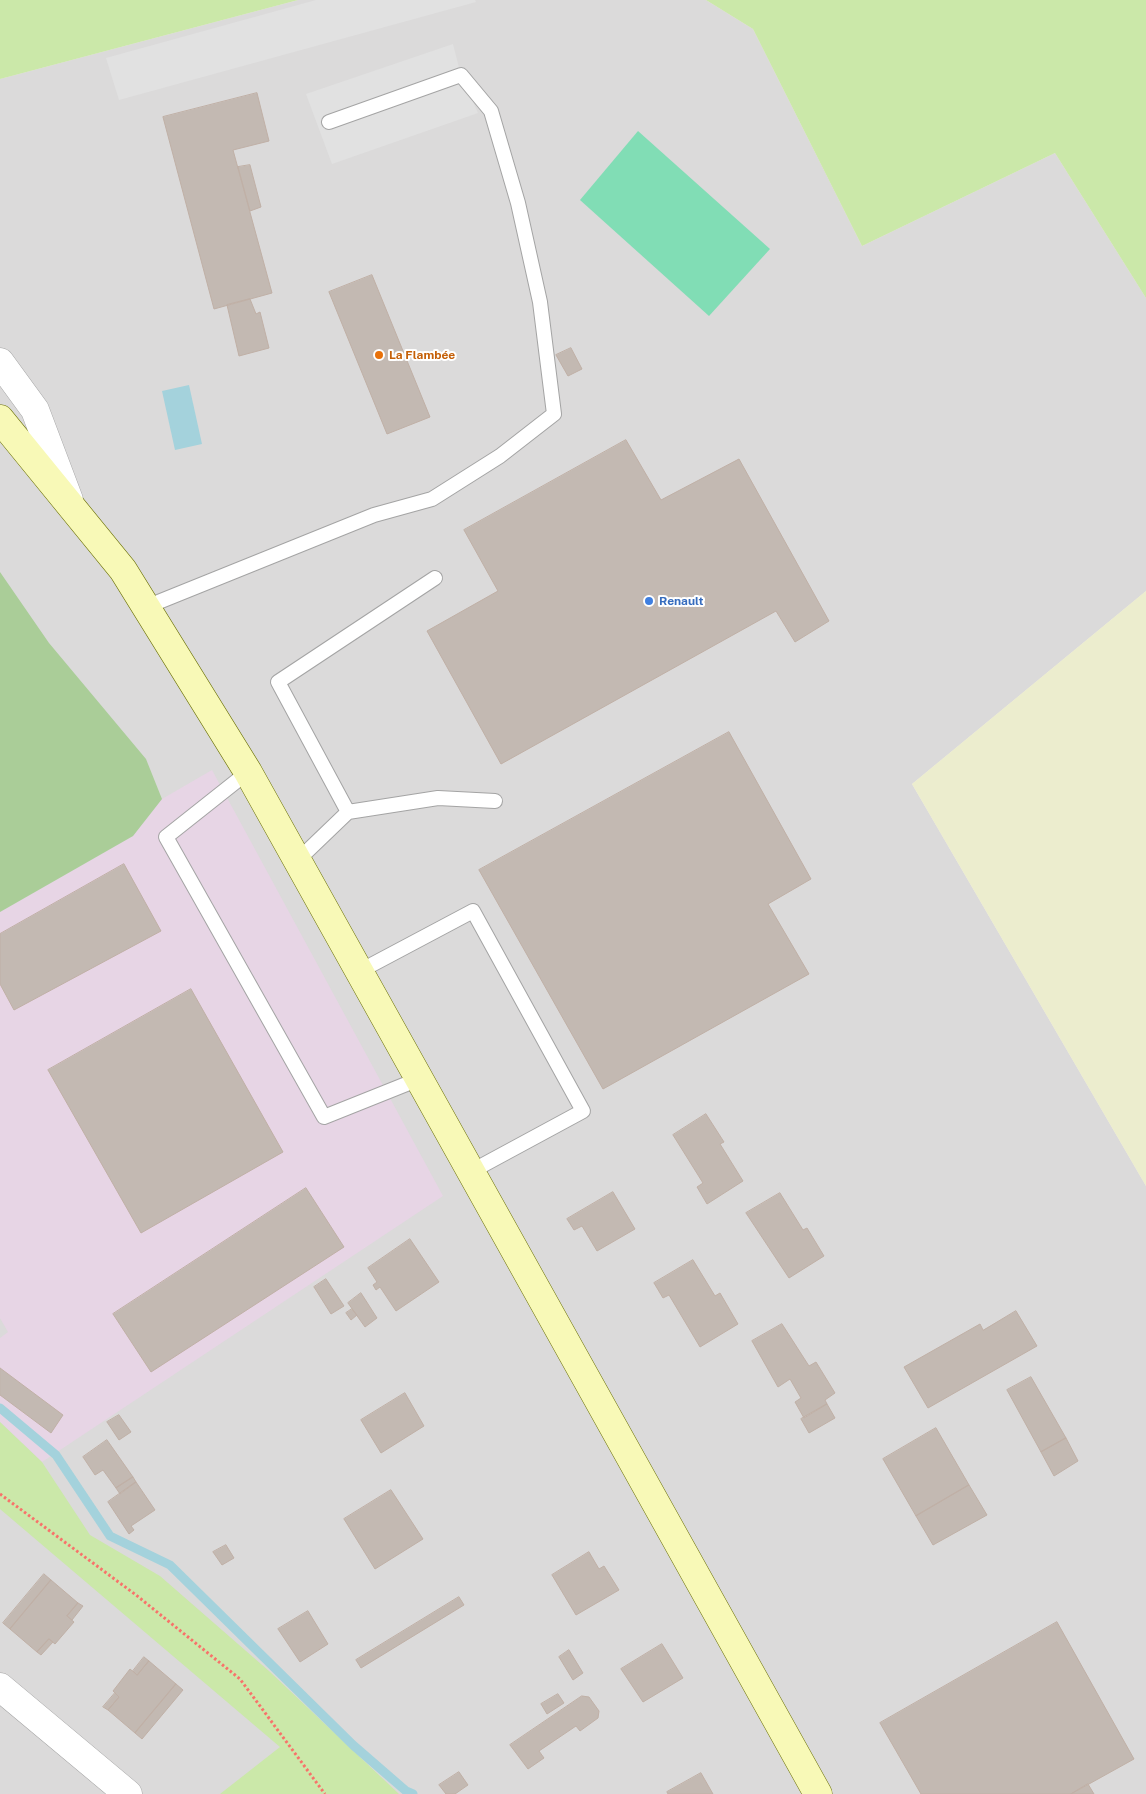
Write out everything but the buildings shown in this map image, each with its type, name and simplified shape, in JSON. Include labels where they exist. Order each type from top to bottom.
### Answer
[{"type":"main road","points":[[0,419],[123,570],[248,772],[818,1794]]},
{"type":"street","points":[[0,362],[34,410],[71,504]]},
{"type":"street","points":[[0,1687],[128,1794]]},
{"type":"lane","points":[[146,606],[374,515],[432,499],[500,456],[554,414],[540,302],[518,203],[491,111],[461,75],[328,122]]},
{"type":"lane","points":[[348,812],[278,682],[435,578]]},
{"type":"lane","points":[[248,772],[166,837],[324,1117],[419,1079]]},
{"type":"lane","points":[[298,860],[348,812],[438,798],[495,800]]},
{"type":"lane","points":[[360,971],[473,911],[583,1111],[472,1171]]},
{"type":"path","points":[[0,1494],[136,1595],[240,1679],[326,1794]]},
{"type":"shaded area","points":[[298,0],[706,0],[753,29],[862,246],[1055,153],[1146,298],[1146,591],[912,784],[1146,1186],[1146,1794],[0,1794],[0,79]]},
{"type":"shaded area","points":[[316,0],[475,0],[476,2],[119,100],[106,58]]},
{"type":"shaded area","points":[[453,44],[461,75],[478,113],[332,164],[306,94]]},
{"type":"shaded area","points":[[212,770],[443,1196],[42,1462],[0,1422],[0,1338],[8,1332],[0,1318],[0,912],[133,836],[162,799]]},
{"type":"green space","points":[[0,0],[298,0],[0,79]]},
{"type":"green space","points":[[706,0],[1146,0],[1146,298],[1055,153],[862,246],[753,29]]},
{"type":"green space","points":[[638,131],[770,249],[709,316],[580,200]]},
{"type":"green space","points":[[0,572],[49,643],[146,759],[162,799],[133,836],[0,912]]},
{"type":"green space","points":[[1146,591],[1146,1186],[912,784]]},
{"type":"green space","points":[[0,1422],[42,1462],[90,1535],[160,1576],[269,1671],[399,1794],[220,1794],[280,1747],[0,1509]]},
{"type":"water","points":[[189,385],[202,444],[175,450],[162,391]]},
{"type":"waterway","points":[[0,1408],[56,1455],[110,1536],[170,1565],[353,1745],[406,1791],[413,1794]]},
{"type":"place","name":"La Flambée","points":[[379,355]]},
{"type":"place","name":"Renault","points":[[649,601]]}]
